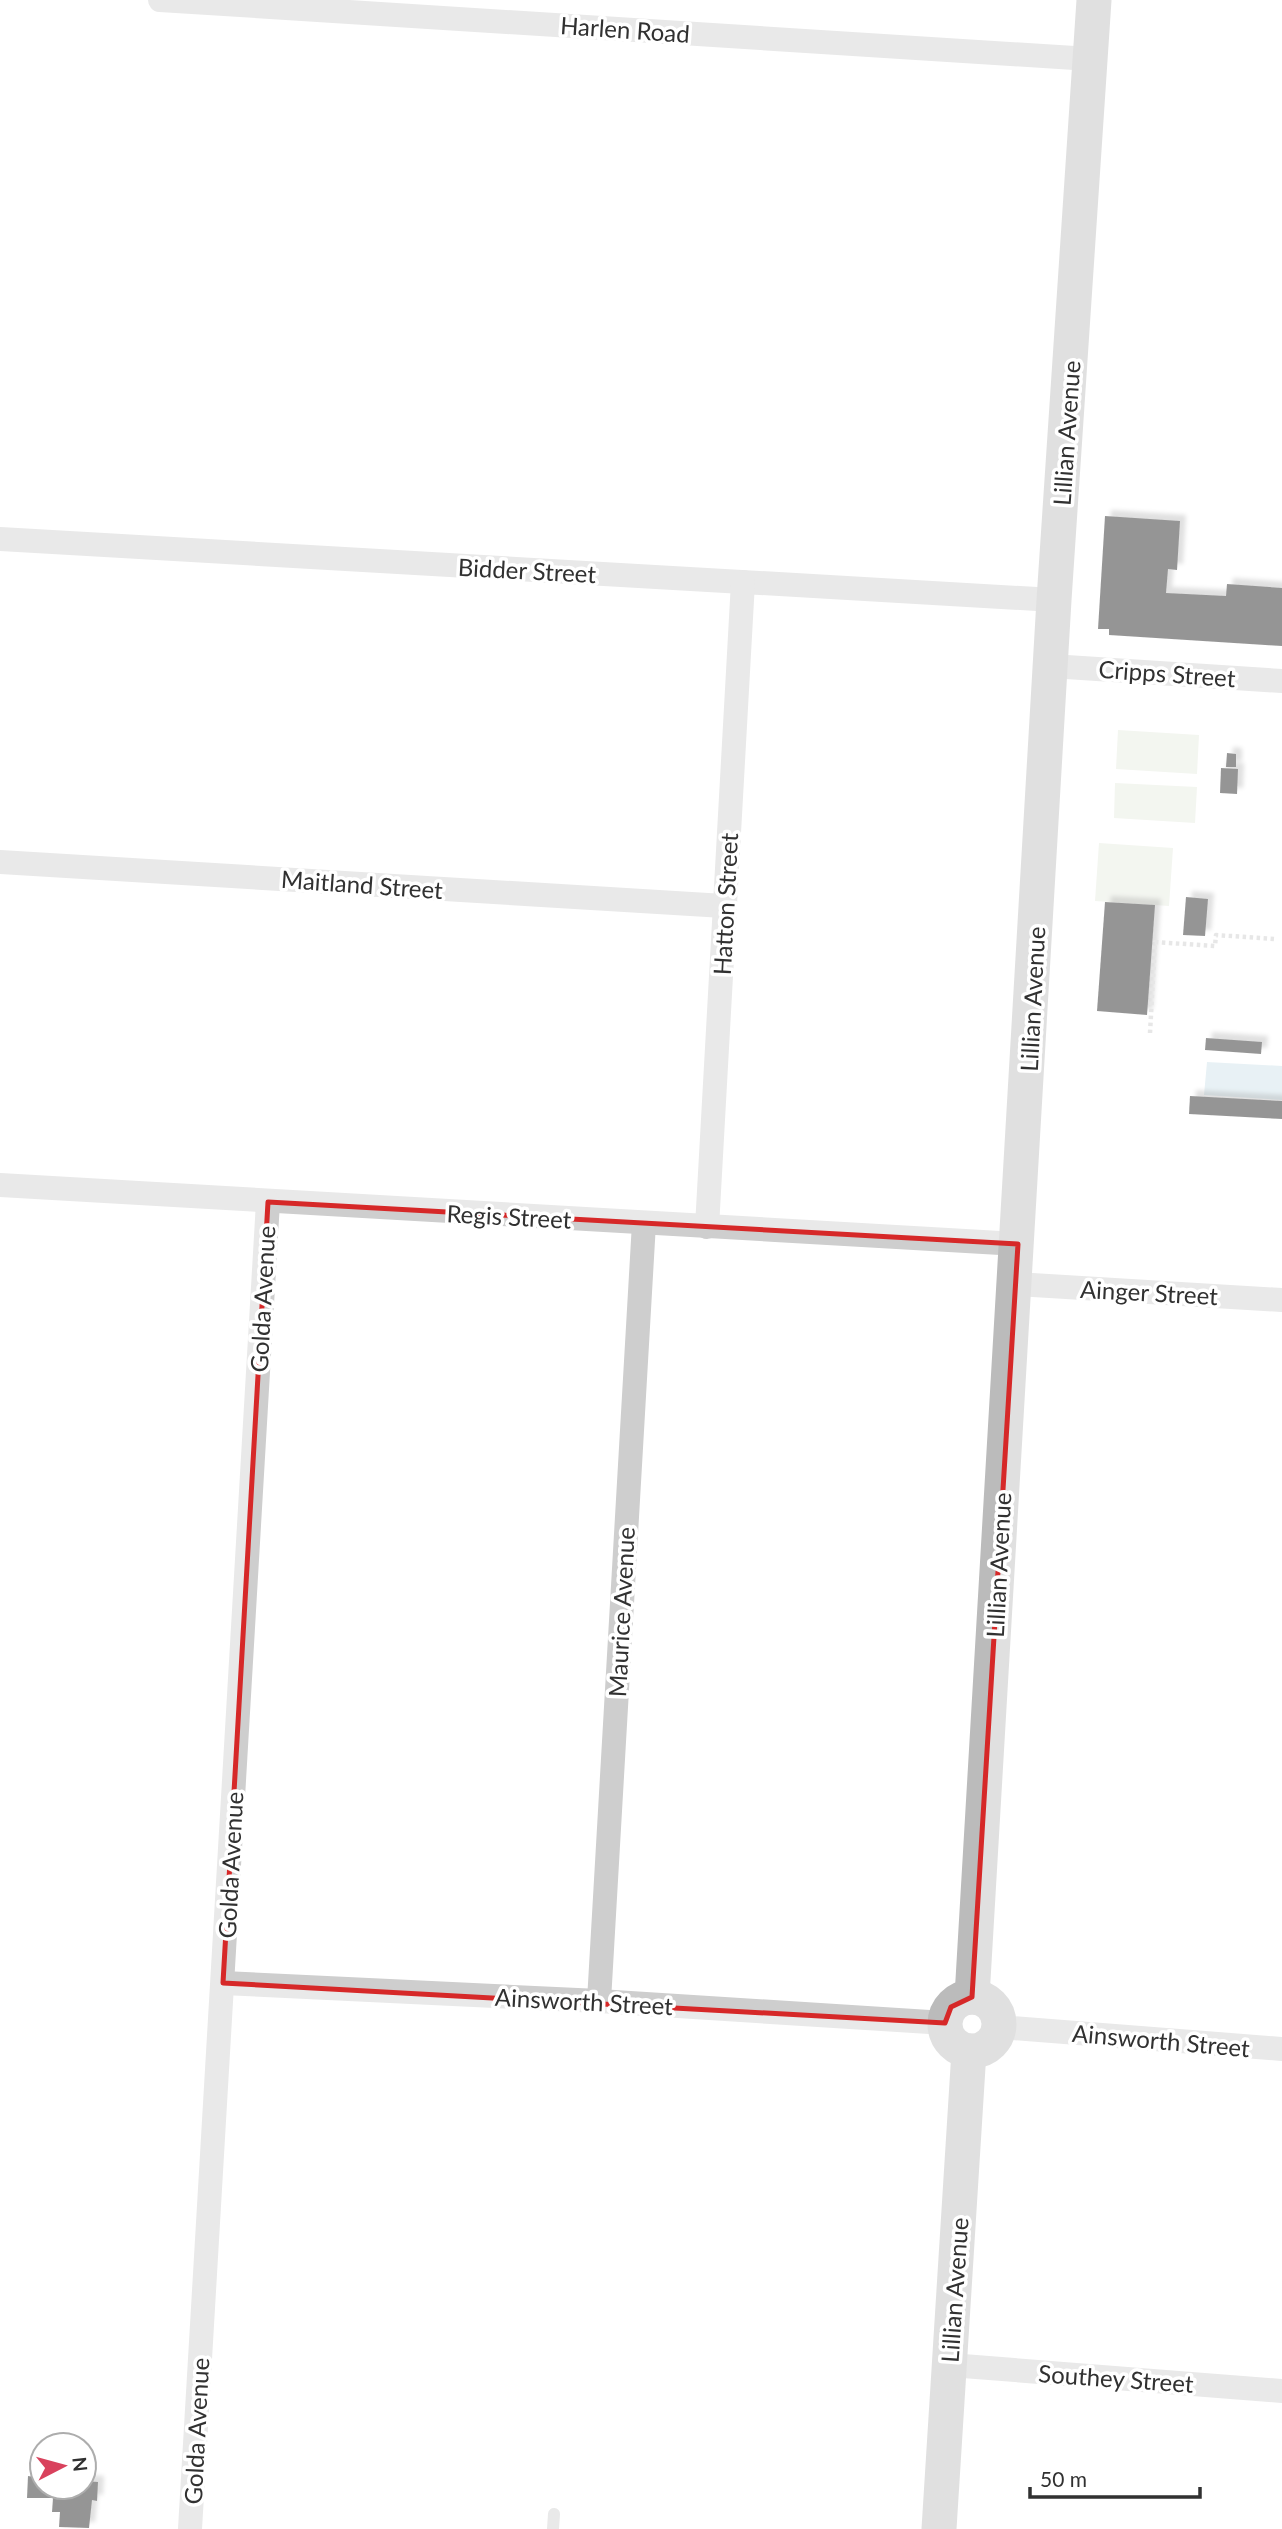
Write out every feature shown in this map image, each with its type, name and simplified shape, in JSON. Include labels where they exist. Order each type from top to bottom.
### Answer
[{"type":"street","name":"Harlen Road","points":[[160,0],[1090,59]]},
{"type":"street","name":"Lillian Avenue","points":[[972,1997],[1054,600],[1094,0]]},
{"type":"street","name":"Bidder Street","points":[[0,539],[1054,600]]},
{"type":"street","name":"Hatton Street","points":[[707,1227],[743,582]]},
{"type":"street","name":"Cripps Street","points":[[1051,666],[1282,681]]},
{"type":"street","name":"Maitland Street","points":[[0,862],[724,906]]},
{"type":"street","name":"Regis Street","points":[[0,1185],[1018,1244]]},
{"type":"street","name":"Golda Avenue","points":[[190,2529],[268,1202]]},
{"type":"street","name":"Maurice Avenue","points":[[599,2001],[644,1223]]},
{"type":"street","name":"Ainger Street","points":[[1015,1284],[1282,1300]]},
{"type":"street","name":"Ainsworth Street","points":[[223,1983],[599,2001],[945,2023]]},
{"type":"street","points":[[972,1997],[989,2003],[995,2010],[999,2027],[992,2043],[985,2048],[969,2051],[961,2049],[949,2038],[945,2023],[947,2014],[957,2002],[972,1997]]},
{"type":"street","name":"Ainsworth Street","points":[[999,2027],[1282,2049]]},
{"type":"street","name":"Lillian Avenue","points":[[939,2529],[969,2051]]},
{"type":"street","name":"Southey Street","points":[[950,2365],[1282,2391]]},
{"type":"lane","points":[[553,2529],[554,2514]]},
{"type":"path","points":[[1150,1033],[1155,942],[1215,946],[1216,935],[1274,939]]},
{"type":"highlighted area","points":[[268,1202],[1018,1244],[972,1997],[951,2007],[945,2023],[223,1983]]},
{"type":"shaded area","points":[[1118,730],[1199,735],[1197,774],[1116,769]]},
{"type":"shaded area","points":[[1115,783],[1197,787],[1195,823],[1114,818]]},
{"type":"shaded area","points":[[1099,843],[1173,848],[1169,906],[1095,901]]},
{"type":"water","points":[[1207,1062],[1282,1066],[1282,1100],[1204,1095]]},
{"type":"building","points":[[1105,516],[1180,521],[1177,570],[1168,569],[1166,593],[1226,596],[1227,584],[1282,588],[1282,646],[1109,635],[1109,629],[1098,629]]},
{"type":"building","points":[[1227,753],[1236,754],[1236,767],[1226,767]]},
{"type":"building","points":[[1221,768],[1238,769],[1237,794],[1220,793]]},
{"type":"building","points":[[1186,897],[1208,899],[1205,936],[1183,935]]},
{"type":"building","points":[[1105,902],[1155,905],[1147,1015],[1097,1011]]},
{"type":"building","points":[[1206,1038],[1262,1042],[1261,1054],[1205,1050]]},
{"type":"building","points":[[1190,1096],[1282,1101],[1282,1119],[1189,1114]]},
{"type":"building","points":[[53,2501],[92,2501],[89,2528],[59,2527],[60,2512],[52,2512]]}]
